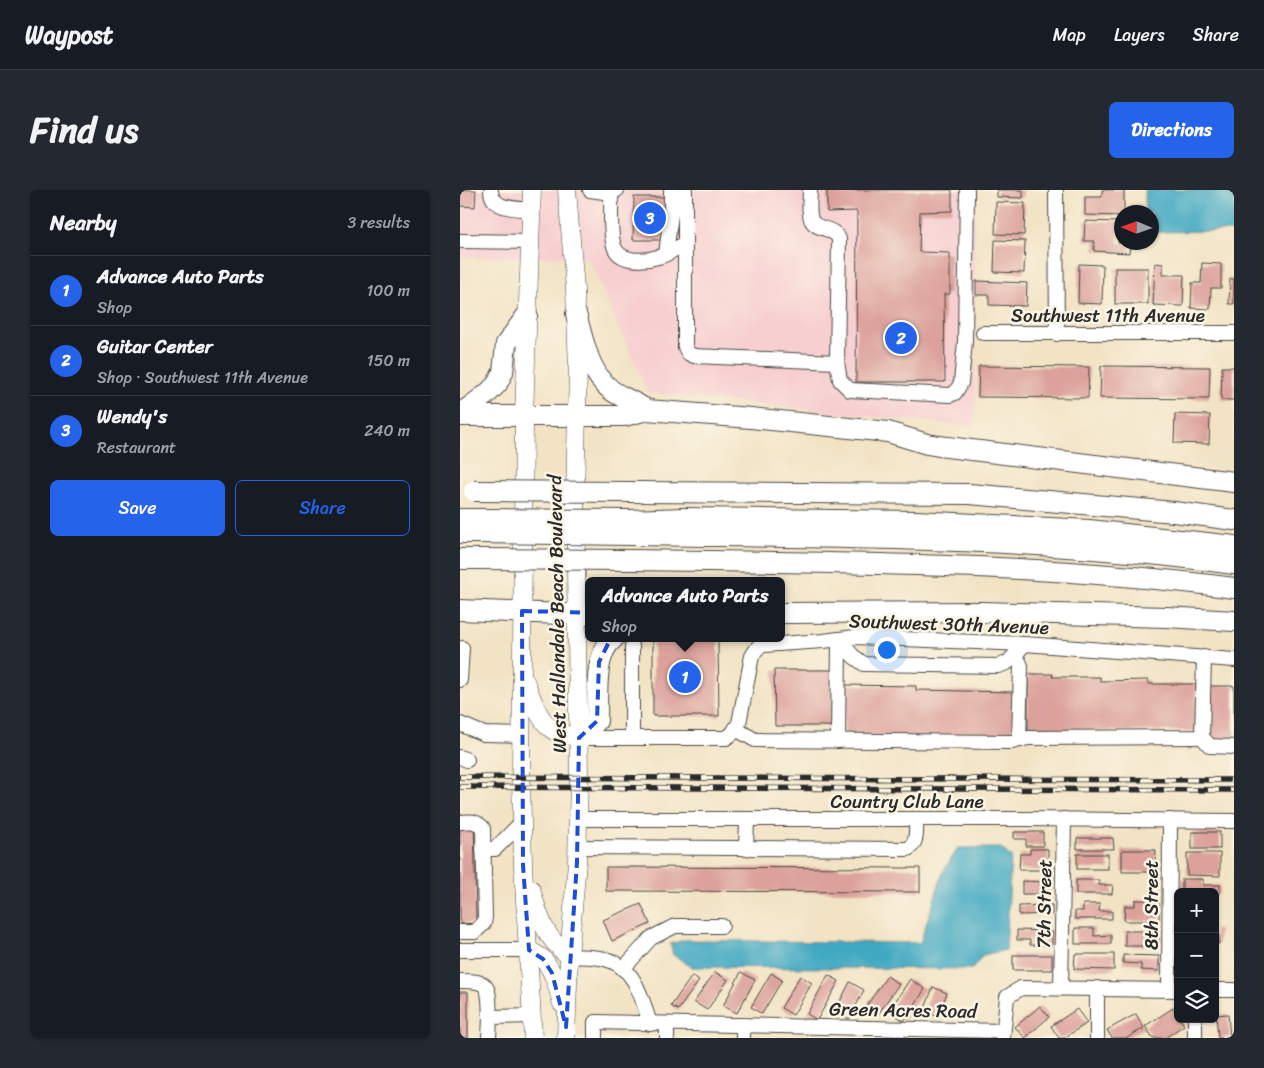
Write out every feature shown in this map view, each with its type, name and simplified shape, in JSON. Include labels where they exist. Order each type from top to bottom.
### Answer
[{"type":"highway","points":[[576,314],[588,357],[598,374],[618,395],[647,410],[888,432],[939,446],[1234,482]]},
{"type":"highway","points":[[460,415],[497,384],[502,372],[506,344],[527,315]]},
{"type":"highway","points":[[460,415],[630,416],[647,410]]},
{"type":"highway","points":[[467,491],[969,494],[1174,512],[1234,520]]},
{"type":"highway","points":[[632,527],[683,518],[916,521],[1089,530],[1234,546]]},
{"type":"highway","points":[[460,533],[473,524],[632,527],[961,540],[1045,545],[1190,558],[1234,564]]},
{"type":"highway","points":[[469,559],[959,565],[1170,579],[1234,588]]},
{"type":"highway","points":[[460,610],[583,614]]},
{"type":"highway","points":[[785,613],[982,612],[1234,622]]},
{"type":"highway","points":[[580,738],[597,721],[599,662],[609,642],[623,642]]},
{"type":"main road","name":"West Hallandale Beach Boulevard","points":[[532,190],[524,416],[522,822],[533,1038]]},
{"type":"main road","name":"West Hallandale Beach Boulevard","points":[[566,1032],[569,956],[578,846],[583,614],[575,497],[578,417],[576,314],[567,190]]},
{"type":"main road","points":[[522,675],[538,711],[548,725],[557,732],[580,738]]},
{"type":"main road","points":[[523,865],[541,921],[555,946],[569,956]]},
{"type":"main road","points":[[529,950],[543,958],[558,986],[566,1032]]},
{"type":"street","points":[[491,190],[491,197],[500,206],[532,210]]},
{"type":"street","points":[[590,190],[614,191],[613,240],[616,252],[622,257],[628,259],[652,259],[666,254],[685,243]]},
{"type":"street","points":[[666,254],[671,214],[671,190]]},
{"type":"street","points":[[685,190],[685,347],[688,353],[694,356],[837,362]]},
{"type":"street","points":[[810,190],[810,217],[812,222],[816,226],[833,231],[839,239],[837,362],[840,380],[850,390],[950,395],[955,393],[961,383],[965,342],[967,190]]},
{"type":"street","points":[[1056,190],[1057,334]]},
{"type":"street","points":[[460,241],[531,242]]},
{"type":"street","name":"Southwest 11th Avenue","points":[[982,333],[1234,333]]},
{"type":"street","name":"Southwest 30th Avenue","points":[[736,729],[739,723],[752,656],[758,647],[770,644],[855,637],[1025,644],[1234,660]]},
{"type":"street","points":[[838,639],[853,656],[864,664],[998,666],[1007,663],[1025,644]]},
{"type":"street","points":[[838,639],[838,741]]},
{"type":"street","points":[[623,642],[632,738]]},
{"type":"street","points":[[460,680],[462,648]]},
{"type":"street","points":[[1016,655],[1021,666],[1019,740]]},
{"type":"street","points":[[1204,657],[1202,737],[1210,746],[1234,746]]},
{"type":"street","points":[[460,724],[484,734],[522,735]]},
{"type":"street","points":[[580,738],[726,738],[736,729],[755,740],[1012,742],[1028,738],[1202,737]]},
{"type":"street","name":"Country Club Lane","points":[[579,819],[1234,821]]},
{"type":"street","name":"7th Street","points":[[1061,988],[1064,819]]},
{"type":"street","points":[[746,849],[747,820]]},
{"type":"street","points":[[578,846],[908,849],[916,842],[916,820]]},
{"type":"street","name":"8th Street","points":[[1170,820],[1174,990]]},
{"type":"street","points":[[460,822],[472,821],[483,828],[485,917],[484,923],[475,932],[460,932]]},
{"type":"street","points":[[483,849],[495,849],[522,822]]},
{"type":"street","points":[[623,968],[652,938],[675,926],[722,926]]},
{"type":"street","points":[[460,950],[529,950]]},
{"type":"street","points":[[569,956],[605,959],[623,968],[639,987],[650,1024]]},
{"type":"street","points":[[460,981],[476,980],[485,985],[488,990],[489,1038]]},
{"type":"street","name":"Green Acres Road","points":[[595,1038],[595,1022],[667,1024],[743,1032],[1003,1034],[1007,997],[1021,988],[1174,990]]},
{"type":"street","points":[[1098,988],[1098,1038]]},
{"type":"street","points":[[1219,990],[1234,990]]},
{"type":"street","points":[[490,1017],[532,1016]]},
{"type":"street","points":[[1194,1038],[1195,1023]]},
{"type":"street","points":[[667,1024],[667,1038]]},
{"type":"highlighted area","points":[[522,611],[648,614],[609,642],[599,662],[597,721],[579,738],[577,862],[566,1027],[552,973],[543,959],[529,950],[523,865]]},
{"type":"shaded area","points":[[460,190],[975,190],[975,427],[648,393],[588,258],[460,257]]},
{"type":"water","points":[[1145,190],[1234,190],[1234,231],[1159,232],[1159,205],[1145,205]]},
{"type":"water","points":[[958,848],[1001,848],[1011,857],[1006,950],[983,955],[972,969],[692,967],[673,955],[670,944],[685,940],[920,943],[943,872]]},
{"type":"building","points":[[460,190],[476,190],[475,207],[460,206]]},
{"type":"building","points":[[827,190],[952,190],[952,211],[920,212],[919,252],[950,253],[950,294],[944,294],[945,382],[856,382],[857,211],[827,212]]},
{"type":"building","points":[[997,190],[1023,190],[1023,198],[997,197]]},
{"type":"building","points":[[1102,190],[1124,190],[1124,205],[1114,205],[1114,216],[1085,215],[1085,197],[1102,197]]},
{"type":"building","points":[[634,197],[667,197],[666,240],[633,240]]},
{"type":"building","points":[[996,202],[1025,203],[1024,235],[995,234]]},
{"type":"building","points":[[1085,221],[1114,222],[1114,250],[1129,250],[1129,253],[1094,251],[1094,241],[1084,241]]},
{"type":"building","points":[[995,240],[1025,241],[1024,273],[994,272]]},
{"type":"building","points":[[1155,263],[1163,264],[1163,275],[1184,275],[1183,306],[1153,305]]},
{"type":"building","points":[[1202,263],[1221,264],[1221,288],[1211,288],[1210,309],[1191,308],[1192,283],[1201,283]]},
{"type":"building","points":[[1079,264],[1103,265],[1102,304],[1078,303]]},
{"type":"building","points":[[1115,268],[1148,268],[1148,304],[1115,304]]},
{"type":"building","points":[[1230,279],[1234,279],[1234,304],[1229,304]]},
{"type":"building","points":[[976,281],[1027,283],[1026,306],[989,305],[989,295],[976,295]]},
{"type":"building","points":[[979,366],[1089,367],[1088,398],[978,397]]},
{"type":"building","points":[[1101,366],[1210,367],[1209,399],[1100,398]]},
{"type":"building","points":[[1222,367],[1234,367],[1234,400],[1221,400]]},
{"type":"building","points":[[1175,414],[1210,415],[1209,444],[1174,443]]},
{"type":"building","points":[[653,642],[718,642],[719,716],[653,716]]},
{"type":"building","points":[[774,670],[833,670],[833,726],[775,726]]},
{"type":"building","points":[[1028,674],[1053,674],[1052,677],[1100,677],[1100,681],[1148,680],[1149,684],[1196,684],[1196,731],[1028,731]]},
{"type":"building","points":[[844,685],[916,686],[916,690],[1014,692],[1012,738],[844,736]]},
{"type":"building","points":[[1210,686],[1234,686],[1234,741],[1209,740]]},
{"type":"building","points":[[460,817],[474,817],[476,923],[460,924]]},
{"type":"building","points":[[1014,832],[1043,832],[1043,846],[1026,846],[1026,839],[1014,839]]},
{"type":"building","points":[[1192,832],[1220,832],[1220,849],[1192,849]]},
{"type":"building","points":[[1077,838],[1113,838],[1114,849],[1077,849]]},
{"type":"building","points":[[1030,849],[1048,849],[1048,870],[1019,870],[1020,854],[1030,854]]},
{"type":"building","points":[[1122,850],[1156,850],[1155,872],[1122,872]]},
{"type":"building","points":[[1187,853],[1220,853],[1220,876],[1187,875]]},
{"type":"building","points":[[1077,854],[1108,854],[1108,869],[1077,869]]},
{"type":"building","points":[[606,867],[920,868],[920,892],[606,891]]},
{"type":"building","points":[[1182,879],[1203,879],[1203,885],[1220,885],[1220,894],[1219,888],[1182,888]]},
{"type":"building","points":[[1076,880],[1099,880],[1099,885],[1113,885],[1112,894],[1076,894]]},
{"type":"building","points":[[1022,881],[1048,882],[1048,894],[1022,894]]},
{"type":"building","points":[[1135,900],[1159,900],[1159,921],[1124,921],[1125,906],[1135,906]]},
{"type":"building","points":[[641,904],[650,924],[612,941],[603,920]]},
{"type":"building","points":[[1083,904],[1100,904],[1099,911],[1112,911],[1112,919],[1075,919],[1075,911],[1083,911]]},
{"type":"building","points":[[1052,905],[1052,914],[1019,915],[1019,906]]},
{"type":"building","points":[[1075,928],[1094,928],[1094,936],[1111,935],[1111,944],[1075,944]]},
{"type":"building","points":[[1017,930],[1052,931],[1052,945],[1030,945],[1030,940],[1017,940]]},
{"type":"building","points":[[1125,931],[1159,931],[1159,946],[1125,946]]},
{"type":"building","points":[[1075,954],[1114,954],[1114,970],[1074,969]]},
{"type":"building","points":[[1013,955],[1052,955],[1052,970],[1013,970]]},
{"type":"building","points":[[1123,955],[1159,956],[1159,971],[1141,970],[1141,964],[1123,963]]},
{"type":"building","points":[[715,972],[728,980],[707,1010],[694,1002]]},
{"type":"building","points":[[741,972],[755,980],[737,1013],[723,1006]]},
{"type":"building","points":[[771,973],[782,980],[762,1014],[751,1007]]},
{"type":"building","points":[[828,975],[839,981],[817,1020],[807,1014]]},
{"type":"building","points":[[692,976],[699,981],[678,1010],[671,1006]]},
{"type":"building","points":[[800,976],[812,983],[793,1015],[781,1008]]},
{"type":"building","points":[[887,976],[899,984],[876,1017],[865,1008]]},
{"type":"building","points":[[910,979],[925,989],[904,1021],[889,1011]]},
{"type":"building","points":[[850,982],[864,990],[849,1019],[835,1011]]},
{"type":"building","points":[[933,987],[947,993],[938,1017],[924,1011]]},
{"type":"building","points":[[460,992],[468,992],[468,1038],[460,1038]]},
{"type":"building","points":[[1040,1006],[1049,1017],[1025,1038],[1015,1027]]},
{"type":"building","points":[[1173,1008],[1174,1023],[1183,1023],[1184,1025],[1165,1038],[1153,1038],[1145,1026]]},
{"type":"building","points":[[1077,1009],[1087,1023],[1064,1038],[1059,1038],[1051,1026]]},
{"type":"building","points":[[1136,1014],[1144,1028],[1127,1038],[1112,1038],[1107,1030]]},
{"type":"building","points":[[1228,1014],[1230,1037],[1218,1038],[1217,1023],[1219,1023],[1219,1015]]},
{"type":"railway","points":[[460,777],[1234,780]]},
{"type":"railway","points":[[460,787],[1234,790]]},
{"type":"place","name":"Wendy's","points":[[650,218]]},
{"type":"place","name":"Guitar Center","points":[[901,338]]},
{"type":"place","name":"Advance Auto Parts","points":[[685,677]]}]
